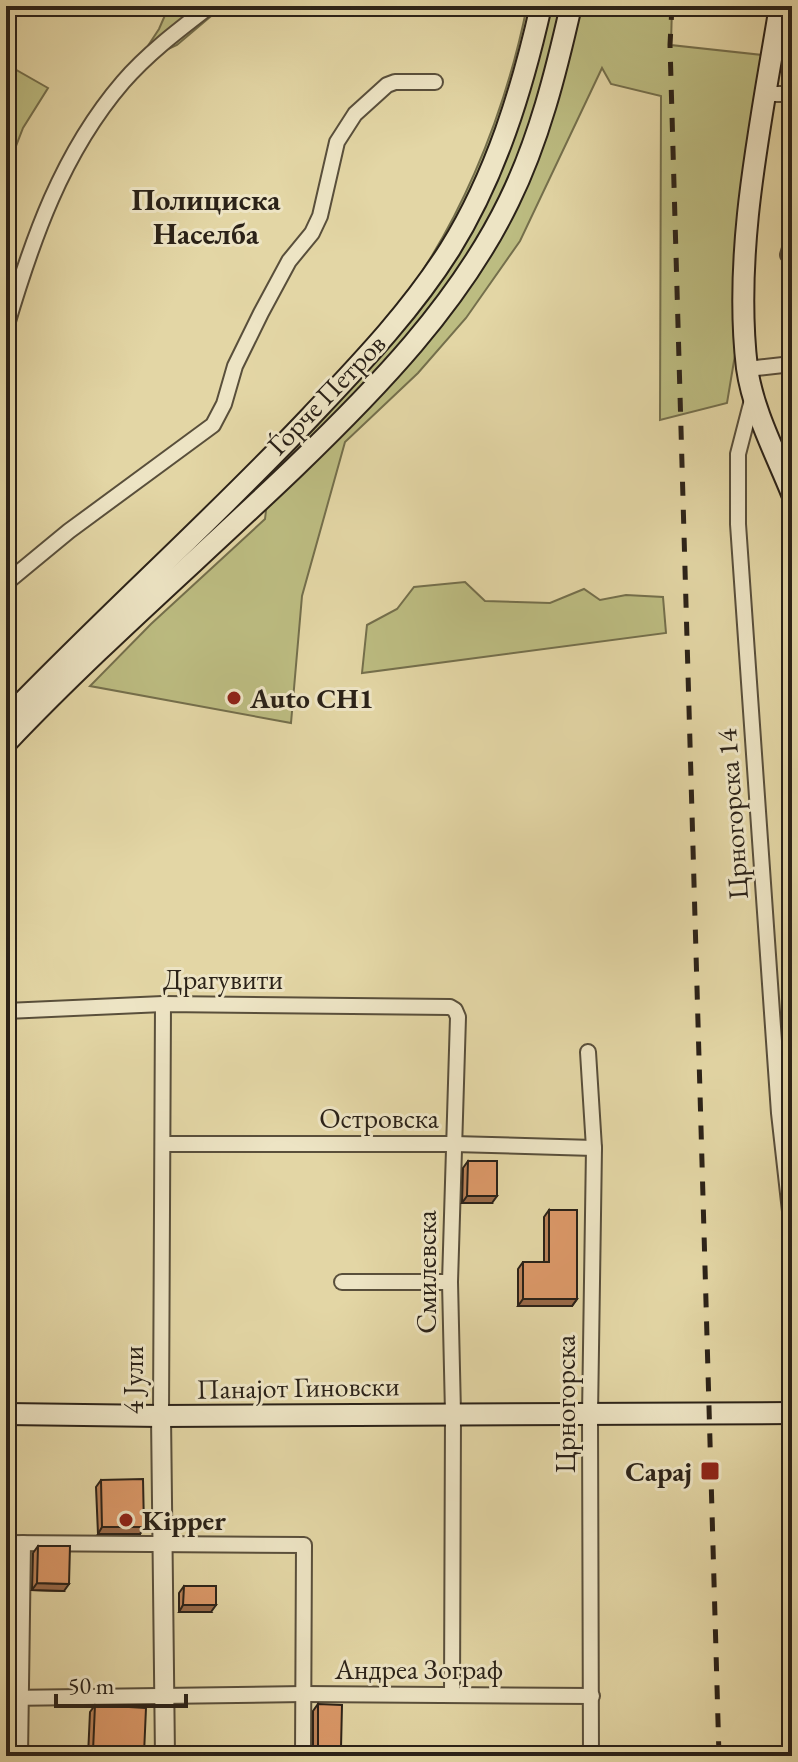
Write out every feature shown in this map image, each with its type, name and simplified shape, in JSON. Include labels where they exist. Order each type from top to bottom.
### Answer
[{"type":"main road","name":"Ѓорче Петров","points":[[6,719],[287,441],[408,309],[452,246],[496,157],[520,85],[541,6]]},
{"type":"main road","name":"Ѓорче Петров","points":[[6,743],[82,666],[333,430],[437,314],[490,236],[522,173],[549,96],[571,6]]},
{"type":"main road","points":[[780,6],[744,268],[747,369],[753,396],[792,494]]},
{"type":"main road","name":"Панајот Гиновски","points":[[6,1414],[792,1413]]},
{"type":"street","points":[[6,328],[29,251],[52,191],[93,124],[123,82],[172,36],[210,6]]},
{"type":"street","points":[[6,583],[69,531],[213,425],[224,404],[235,366],[261,313],[289,261],[312,233],[320,216],[337,142],[355,114],[387,85],[395,82],[435,82]]},
{"type":"street","points":[[766,94],[792,94]]},
{"type":"street","points":[[747,369],[792,364]]},
{"type":"street","name":"Црногорска 14","points":[[753,396],[738,454],[738,524],[779,1113],[792,1229]]},
{"type":"street","name":"Драгувити","points":[[6,1011],[163,1004],[440,1007]]},
{"type":"street","name":"4 Јули","points":[[163,1004],[161,1416],[165,1756]]},
{"type":"street","name":"Смилевска","points":[[440,1007],[450,1007],[458,1017],[450,1282],[452,1695]]},
{"type":"street","name":"Црногорска","points":[[588,1052],[594,1148],[590,1415],[591,1756]]},
{"type":"street","name":"Островска","points":[[163,1144],[454,1144],[594,1148]]},
{"type":"street","points":[[342,1282],[450,1282]]},
{"type":"street","points":[[6,1543],[304,1545],[303,1756]]},
{"type":"street","points":[[20,1756],[13,1698],[23,1543]]},
{"type":"street","name":"Андреа Зограф","points":[[13,1698],[304,1694],[592,1696]]},
{"type":"green space","points":[[169,6],[223,6],[177,45],[136,64],[159,29]]},
{"type":"green space","points":[[527,6],[672,6],[671,45],[762,55],[737,343],[727,403],[660,420],[661,96],[611,84],[602,68],[520,241],[466,318],[418,373],[345,442],[302,596],[291,723],[90,686],[151,624],[265,519],[267,502],[229,486],[367,344],[411,288],[434,251],[475,173],[491,131],[506,90]]},
{"type":"green space","points":[[6,55],[13,68],[48,88],[23,128],[6,172]]},
{"type":"green space","points":[[465,582],[485,601],[550,603],[584,589],[600,600],[626,595],[663,597],[666,633],[362,673],[367,625],[397,609],[414,587]]},
{"type":"building","points":[[468,1161],[497,1161],[497,1196],[467,1196]]},
{"type":"building","points":[[549,1210],[577,1210],[577,1299],[523,1299],[523,1262],[549,1262]]},
{"type":"building","points":[[143,1479],[144,1527],[102,1527],[101,1480]]},
{"type":"building","points":[[38,1546],[70,1546],[69,1584],[37,1583]]},
{"type":"building","points":[[184,1586],[216,1586],[216,1605],[183,1605]]},
{"type":"building","points":[[318,1704],[342,1705],[341,1748],[318,1747]]},
{"type":"building","points":[[95,1705],[146,1708],[144,1754],[93,1751]]},
{"type":"railway","points":[[672,6],[670,45],[719,1756]]},
{"type":"place","name":"Auto CH1","points":[[234,698]]},
{"type":"place","name":"Сарај","points":[[710,1471]]},
{"type":"place","name":"Kipper","points":[[126,1520]]},
{"type":"district","name":"Полициска Населба","points":[[206,216]]}]
